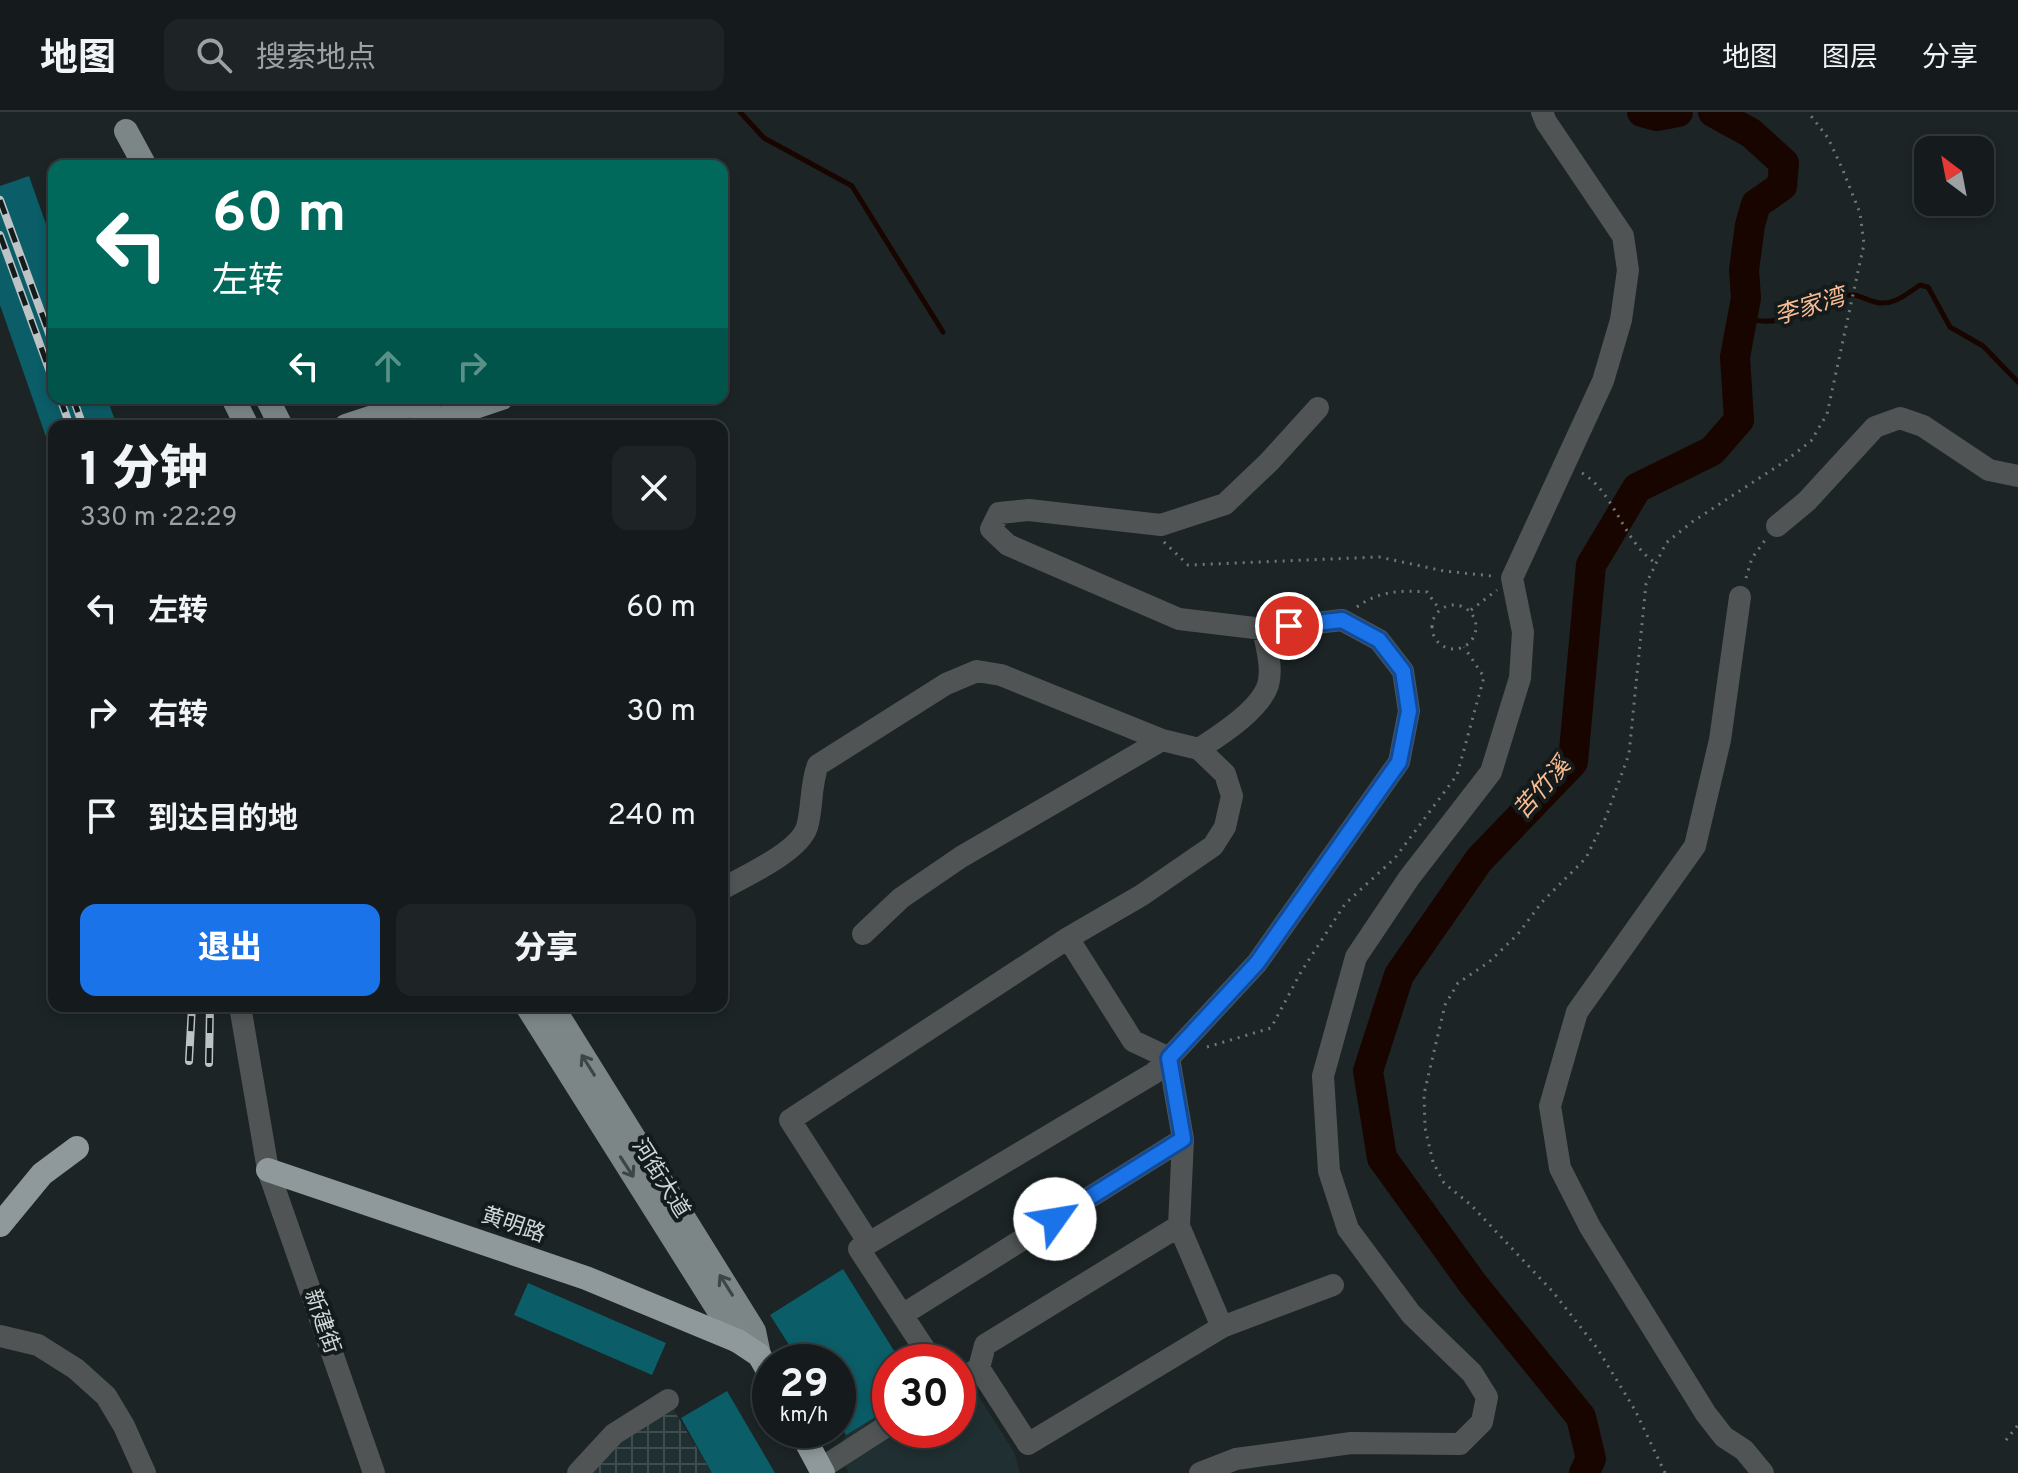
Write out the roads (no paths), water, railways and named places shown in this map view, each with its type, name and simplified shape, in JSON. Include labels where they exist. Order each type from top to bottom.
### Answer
[{"type":"highway","points":[[0,1225],[42,1174],[77,1148]]},
{"type":"highway","name":"黄明路","points":[[268,1170],[586,1278],[738,1341],[752,1353]]},
{"type":"highway","points":[[810,1448],[822,1471]]},
{"type":"main road","points":[[126,121],[129,160]]},
{"type":"main road","points":[[126,121],[142,160]]},
{"type":"main road","points":[[364,420],[413,404]]},
{"type":"main road","points":[[437,420],[484,404]]},
{"type":"main road","name":"河街大道","points":[[531,1012],[738,1341]]},
{"type":"main road","name":"河街大道","points":[[556,1012],[754,1331],[758,1344]]},
{"type":"street","points":[[1200,1473],[1236,1459],[1351,1443],[1460,1444],[1482,1422],[1487,1397],[1472,1373],[1411,1314],[1348,1229],[1329,1171],[1323,1076],[1356,957],[1409,878],[1491,772],[1520,678],[1523,632],[1512,578],[1603,381],[1621,320],[1628,270],[1623,236],[1542,112]]},
{"type":"street","points":[[921,1344],[859,1249],[1154,1073],[1257,963],[1399,762],[1409,711],[1403,671],[1379,640],[1342,620],[1263,629],[1179,619],[1008,545],[991,529],[999,513],[1029,510],[1161,525],[1225,504],[1318,408]]},
{"type":"street","points":[[1777,526],[1807,501],[1875,427],[1900,418],[1923,426],[1989,470],[2018,476]]},
{"type":"street","points":[[1740,597],[1720,740],[1695,846],[1577,1012],[1550,1106],[1560,1168],[1590,1227],[1706,1414],[1724,1437],[1744,1450],[1763,1473]]},
{"type":"street","points":[[1199,749],[1244,719],[1268,686],[1269,659],[1263,629]]},
{"type":"street","points":[[728,885],[794,846],[807,828],[813,779],[818,765],[946,684],[977,671],[1001,675],[1162,740],[1199,749],[1225,774],[1232,796],[1225,827],[1213,846],[1142,895],[1068,938],[790,1120],[869,1243]]},
{"type":"street","points":[[863,934],[901,898],[961,857],[1162,740]]},
{"type":"street","points":[[1068,938],[1133,1041],[1169,1058]]},
{"type":"street","name":"新建街","points":[[241,1012],[268,1170],[374,1473]]},
{"type":"street","points":[[1169,1058],[1183,1139],[1179,1226],[1222,1327]]},
{"type":"street","points":[[902,1315],[1183,1139]]},
{"type":"street","points":[[976,1370],[985,1345],[1179,1226]]},
{"type":"street","points":[[979,1368],[1028,1444],[1222,1327],[1333,1285]]},
{"type":"street","points":[[0,1336],[38,1345],[76,1369],[106,1396],[124,1426],[145,1473]]},
{"type":"street","points":[[578,1473],[614,1434],[668,1400]]},
{"type":"street","points":[[822,1471],[872,1436]]},
{"type":"waterway","points":[[740,112],[764,138],[852,186],[943,332]]},
{"type":"waterway","name":"苦竹溪","points":[[1642,112],[1657,116],[1678,112]]},
{"type":"waterway","name":"苦竹溪","points":[[1584,1473],[1591,1459],[1581,1417],[1473,1284],[1382,1158],[1368,1071],[1399,975],[1479,860],[1573,762],[1591,565],[1637,488],[1712,451],[1739,420],[1735,357],[1746,298],[1744,270],[1750,225],[1756,204],[1782,186],[1784,163],[1751,133],[1713,112]]},
{"type":"waterway","name":"李家湾","points":[[1743,317],[1757,321],[1781,319],[1850,295],[1887,303],[1920,285],[1928,287],[1950,327],[1983,346],[2018,382]]},
{"type":"railway","points":[[0,200],[48,331]]},
{"type":"railway","points":[[0,235],[48,367]]},
{"type":"railway","points":[[62,404],[68,420]]},
{"type":"railway","points":[[75,404],[81,420]]},
{"type":"railway","points":[[189,1061],[192,1012]]},
{"type":"railway","points":[[209,1063],[210,1012]]}]
